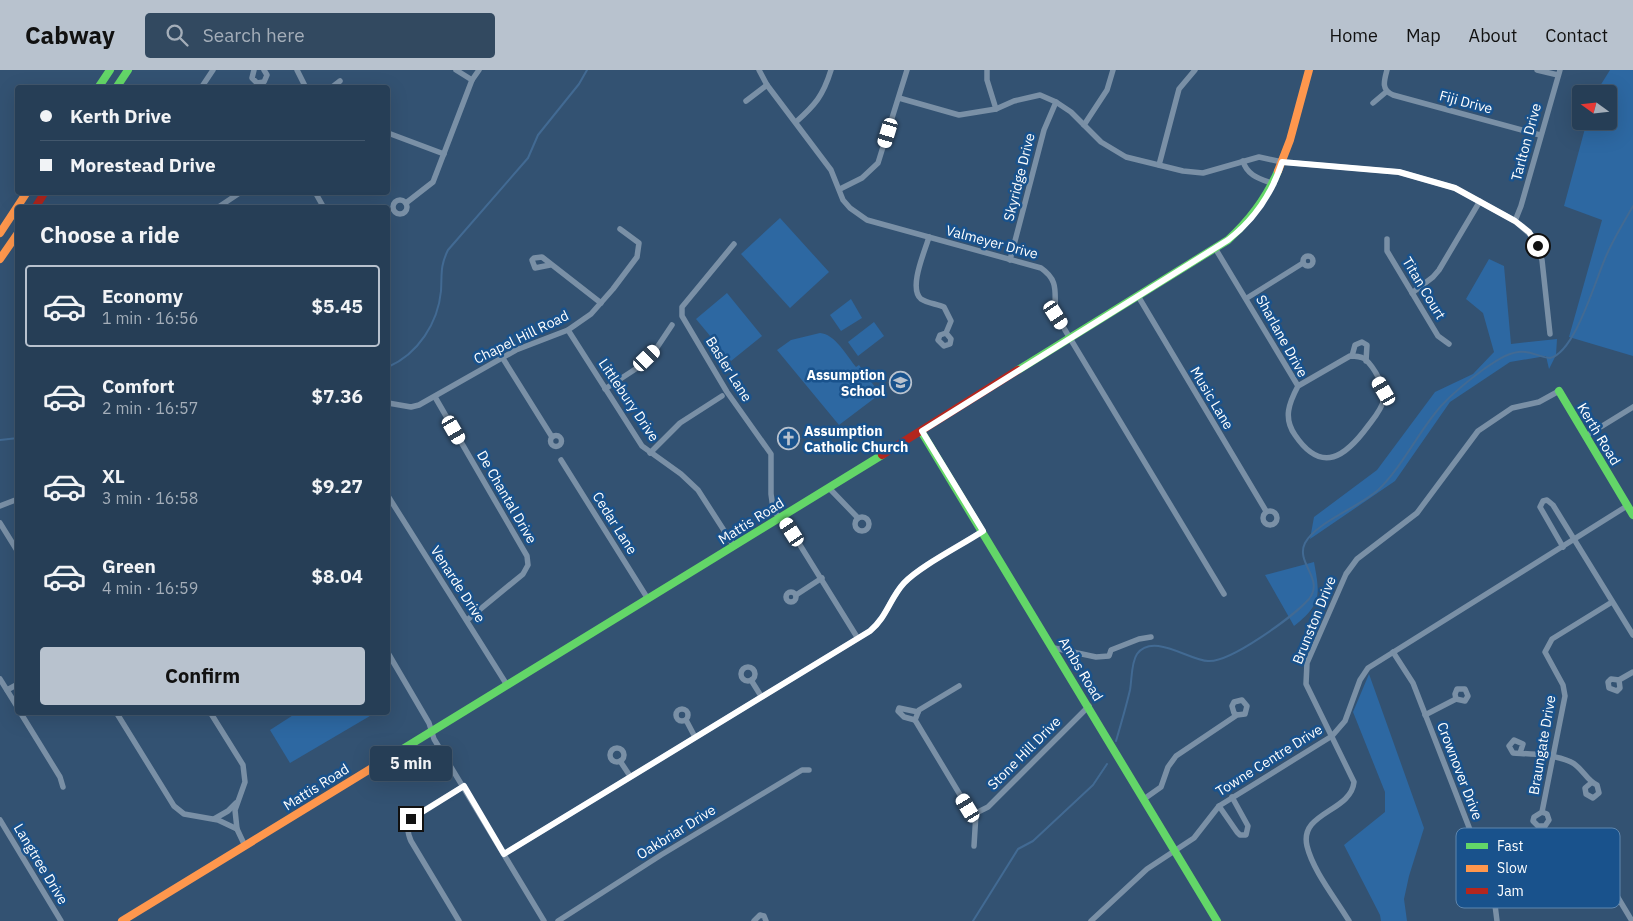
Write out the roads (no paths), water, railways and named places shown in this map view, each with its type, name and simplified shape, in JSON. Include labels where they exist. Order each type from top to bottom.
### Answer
[{"type":"main road","points":[[100,85],[110,70]]},
{"type":"main road","points":[[118,85],[128,70]]},
{"type":"main road","name":"Mattis Road","points":[[122,921],[922,431],[1215,248],[1248,223],[1264,203],[1274,184],[1282,162],[1309,70]]},
{"type":"main road","points":[[0,233],[15,210]]},
{"type":"main road","points":[[0,259],[15,237]]},
{"type":"main road","name":"Kerth Road","points":[[1559,391],[1633,515]]},
{"type":"main road","name":"Ambs Road","points":[[922,431],[1217,921]]},
{"type":"street","points":[[203,85],[213,70]]},
{"type":"street","points":[[254,70],[252,78],[257,83],[264,82],[267,75],[264,70]]},
{"type":"street","points":[[296,70],[304,85]]},
{"type":"street","points":[[456,70],[472,80]]},
{"type":"street","points":[[406,203],[433,182],[472,80],[479,70]]},
{"type":"street","name":"Valmeyer Drive","points":[[759,70],[767,85],[831,170],[850,208],[867,220],[1041,268],[1050,274],[1055,283],[1056,315],[1224,594]]},
{"type":"street","points":[[796,122],[816,104],[825,88],[831,70]]},
{"type":"street","points":[[840,189],[862,178],[878,163],[907,70]]},
{"type":"street","points":[[987,70],[987,80],[996,109]]},
{"type":"street","points":[[1084,125],[1107,90],[1113,70]]},
{"type":"street","points":[[1159,165],[1179,89],[1195,70]]},
{"type":"street","points":[[1373,103],[1386,92],[1383,83],[1386,70]]},
{"type":"street","points":[[1537,70],[1559,73]]},
{"type":"street","name":"Tarlton Drive","points":[[1515,221],[1559,73]]},
{"type":"street","points":[[334,85],[340,81]]},
{"type":"street","points":[[746,100],[767,85]]},
{"type":"street","name":"Fiji Drive","points":[[1386,92],[1540,135]]},
{"type":"street","points":[[899,98],[959,115],[996,109],[1014,101],[1040,96],[1056,102],[1101,142],[1126,157],[1183,171],[1202,172],[1259,157],[1282,162],[1405,174],[1455,188],[1515,221],[1529,232],[1541,255],[1550,334]]},
{"type":"street","name":"Skyridge Drive","points":[[1010,260],[1044,130],[1056,102]]},
{"type":"street","points":[[390,134],[444,154]]},
{"type":"street","points":[[1243,161],[1246,169],[1258,178],[1274,184]]},
{"type":"street","points":[[222,205],[236,195]]},
{"type":"street","points":[[1412,292],[1433,278],[1439,270],[1480,201]]},
{"type":"street","name":"Chapel Hill Road","points":[[390,403],[411,407],[435,397],[502,356],[533,341],[568,330],[592,314],[631,265],[640,247],[637,241],[620,229]]},
{"type":"street","points":[[929,237],[915,283],[916,291],[921,298],[944,306],[950,314],[951,321],[946,333]]},
{"type":"street","name":"Titan Court","points":[[1386,239],[1387,251],[1438,336],[1449,344]]},
{"type":"street","name":"Basler Lane","points":[[734,244],[682,307],[682,316],[727,392],[771,454],[773,508],[781,517]]},
{"type":"street","name":"Sharlane Drive","points":[[1215,248],[1247,298],[1298,386],[1288,404],[1288,419],[1291,430],[1312,454],[1326,458],[1337,457],[1349,450],[1384,401],[1384,391],[1366,361]]},
{"type":"street","points":[[1247,298],[1303,263]]},
{"type":"street","points":[[550,265],[601,303]]},
{"type":"street","name":"Music Lane","points":[[1138,296],[1266,511]]},
{"type":"street","points":[[605,389],[637,368],[656,349],[672,325]]},
{"type":"street","name":"Littlebury Drive","points":[[568,330],[636,438],[650,453],[681,474],[698,490],[734,546]]},
{"type":"street","points":[[1298,386],[1352,356],[1358,356],[1366,361],[1367,346],[1362,342],[1355,345],[1352,356]]},
{"type":"street","points":[[502,356],[552,437]]},
{"type":"street","name":"Brunston Drive","points":[[1348,921],[1311,858],[1306,844],[1308,830],[1314,821],[1340,806],[1351,794],[1354,782],[1306,684],[1305,673],[1307,663],[1346,574],[1364,553],[1417,513],[1478,431],[1512,408],[1539,402],[1559,391]]},
{"type":"street","points":[[650,453],[680,423],[722,396]]},
{"type":"street","name":"De Chantal Drive","points":[[435,397],[526,556],[528,565],[523,574],[467,620]]},
{"type":"street","points":[[1586,436],[1633,407]]},
{"type":"street","name":"Cedar Lane","points":[[561,460],[648,599]]},
{"type":"street","points":[[829,488],[858,518]]},
{"type":"street","points":[[0,497],[7,502]]},
{"type":"street","name":"Venarde Drive","points":[[390,499],[507,685]]},
{"type":"street","points":[[0,506],[15,500]]},
{"type":"street","points":[[1563,547],[1540,507],[1543,501],[1547,500],[1554,505],[1633,635]]},
{"type":"street","name":"Towne Centre Drive","points":[[1091,921],[1147,869],[1194,838],[1219,806],[1332,736],[1345,721],[1360,680],[1368,668],[1627,506]]},
{"type":"street","points":[[781,517],[822,578],[857,637]]},
{"type":"street","points":[[0,523],[15,547]]},
{"type":"street","points":[[504,854],[857,637],[870,631],[882,620],[897,591],[910,578],[983,531]]},
{"type":"street","points":[[796,595],[822,578]]},
{"type":"street","name":"Braungate Drive","points":[[1542,812],[1565,696],[1563,685],[1545,652],[1546,647],[1552,639],[1612,602]]},
{"type":"street","points":[[1054,648],[1096,656],[1109,656],[1111,650],[1139,639],[1151,637]]},
{"type":"street","name":"Crownover Drive","points":[[1393,652],[1413,683],[1469,828]]},
{"type":"street","points":[[390,657],[544,921]]},
{"type":"street","points":[[1619,680],[1633,672]]},
{"type":"street","points":[[0,679],[15,703]]},
{"type":"street","points":[[751,680],[761,696]]},
{"type":"street","points":[[7,690],[15,686]]},
{"type":"street","points":[[959,686],[916,716],[968,808],[976,814],[974,846]]},
{"type":"street","name":"Crownover Drive","points":[[1425,715],[1456,699]]},
{"type":"street","name":"Stone Hill Drive","points":[[976,814],[988,807],[1089,706]]},
{"type":"street","points":[[22,715],[60,777],[63,787]]},
{"type":"street","points":[[118,715],[174,806],[184,814],[214,819],[237,829]]},
{"type":"street","points":[[212,715],[243,765],[245,782],[235,810],[237,829],[245,846]]},
{"type":"street","points":[[1144,799],[1161,787],[1168,767],[1176,756],[1237,715]]},
{"type":"street","points":[[686,720],[695,737]]},
{"type":"street","points":[[1520,752],[1554,757],[1571,762],[1591,783]]},
{"type":"street","points":[[620,761],[630,776]]},
{"type":"street","name":"Oakbriar Drive","points":[[558,921],[777,785],[802,770],[808,770]]},
{"type":"street","points":[[459,921],[410,841],[407,831],[411,819],[416,815],[464,786]]},
{"type":"street","points":[[1219,806],[1237,832],[1240,835],[1246,835],[1249,830],[1248,826],[1232,797]]},
{"type":"street","points":[[214,819],[228,812],[238,800]]},
{"type":"street","name":"Langtree Drive","points":[[0,820],[60,921]]},
{"type":"street","points":[[1620,901],[1632,921]]},
{"type":"street","name":"Crownover Drive","points":[[1495,908],[1497,921]]},
{"type":"street","points":[[754,921],[760,915],[764,916],[766,921]]},
{"type":"waterway","points":[[390,366],[409,354],[431,326],[439,303],[443,266],[448,250],[528,158],[538,135],[579,84],[587,70]]},
{"type":"waterway","points":[[1116,741],[1130,690],[1133,666],[1137,654],[1144,648],[1152,646],[1172,649],[1200,660],[1218,660],[1246,647],[1276,627],[1301,607],[1313,592],[1314,585],[1303,550],[1310,536],[1328,522],[1378,490],[1387,481],[1433,416],[1451,396],[1484,369],[1509,355],[1526,352],[1550,358],[1559,353],[1577,329],[1602,265],[1633,206]]},
{"type":"waterway","points":[[0,440],[15,438]]},
{"type":"waterway","points":[[973,921],[1018,849],[1033,841],[1093,785],[1107,764]]},
{"type":"place","name":"Assumption School","points":[[901,383]]},
{"type":"place","name":"Assumption Catholic Church","points":[[788,439]]}]
